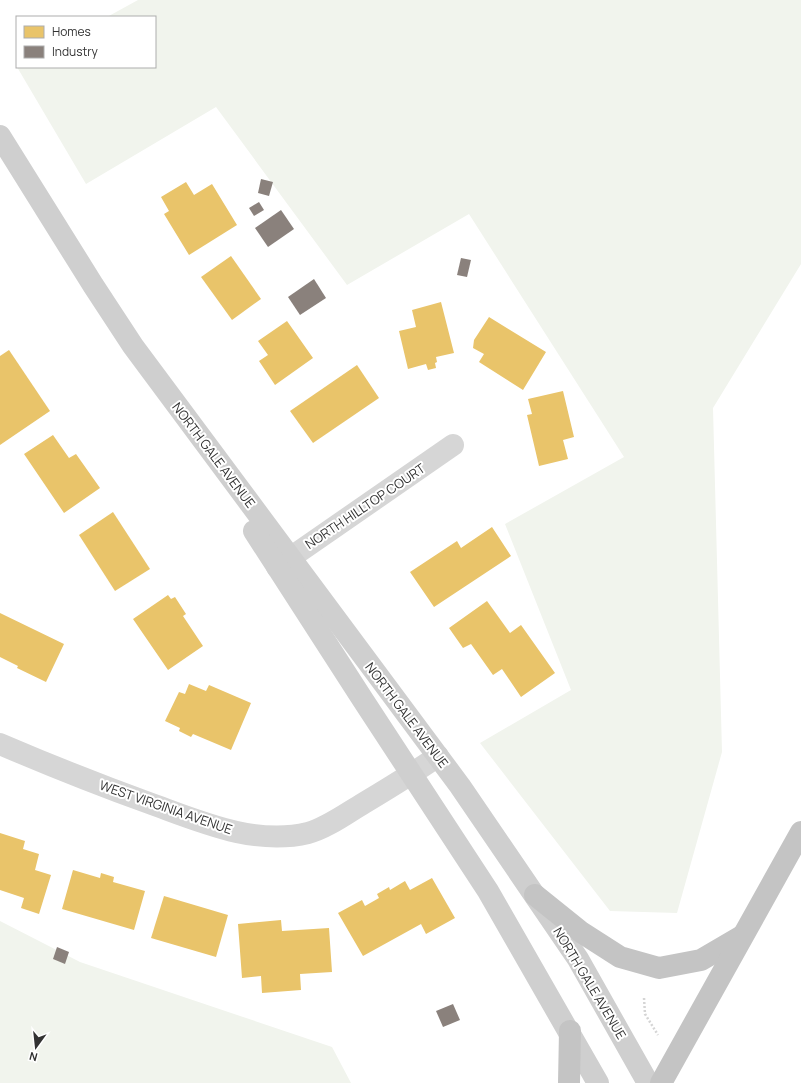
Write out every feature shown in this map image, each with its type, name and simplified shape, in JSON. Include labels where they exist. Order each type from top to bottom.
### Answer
[{"type":"highway","points":[[661,1083],[801,832]]},
{"type":"highway","points":[[535,895],[581,932],[620,957],[659,968],[701,960],[743,935]]},
{"type":"highway","points":[[569,1083],[570,1032]]},
{"type":"main road","name":"NORTH GALE AVENUE","points":[[0,136],[93,285],[283,562],[412,775],[488,891],[598,1083]]},
{"type":"main road","name":"NORTH GALE AVENUE","points":[[283,562],[438,756],[578,959],[648,1083]]},
{"type":"street","name":"NORTH HILLTOP COURT","points":[[283,562],[453,445]]},
{"type":"street","name":"WEST VIRGINIA AVENUE","points":[[0,744],[132,797],[182,815],[238,832],[276,837],[292,836],[320,828],[412,775],[438,756]]},
{"type":"path","points":[[644,998],[645,1014],[659,1037]]},
{"type":"shaded area","points":[[138,0],[801,0],[801,264],[713,408],[722,752],[677,913],[610,911],[480,743],[571,690],[505,524],[624,457],[469,214],[347,285],[216,107],[86,184],[18,68],[156,68],[156,16],[109,16]]},
{"type":"shaded area","points":[[0,921],[80,962],[332,1047],[351,1083],[0,1083]]},
{"type":"building: Homes","points":[[186,182],[194,195],[212,184],[237,225],[189,255],[164,214],[169,211],[161,197]]},
{"type":"building: Homes","points":[[231,256],[261,299],[232,320],[201,277]]},
{"type":"building: Homes","points":[[441,302],[454,353],[436,357],[436,368],[428,370],[426,364],[408,369],[399,331],[416,327],[412,310]]},
{"type":"building: Homes","points":[[489,317],[546,352],[523,390],[479,362],[484,354],[473,348],[474,340]]},
{"type":"building: Homes","points":[[287,321],[313,358],[275,385],[259,361],[268,355],[258,341]]},
{"type":"building: Homes","points":[[9,350],[50,411],[0,445],[0,356]]},
{"type":"building: Homes","points":[[357,365],[379,398],[313,443],[290,411]]},
{"type":"building: Homes","points":[[563,391],[574,437],[563,440],[568,459],[539,466],[527,415],[532,414],[528,399]]},
{"type":"building: Homes","points":[[53,435],[69,458],[76,454],[100,488],[64,513],[24,454]]},
{"type":"building: Homes","points":[[113,512],[150,569],[115,591],[79,535]]},
{"type":"building: Homes","points":[[492,527],[511,556],[434,607],[410,572],[457,541],[461,548]]},
{"type":"building: Homes","points":[[168,595],[171,599],[175,597],[186,614],[183,616],[203,646],[168,670],[133,619]]},
{"type":"building: Homes","points":[[487,601],[510,633],[521,625],[555,673],[521,697],[502,669],[493,675],[471,644],[463,648],[449,628]]},
{"type":"building: Homes","points":[[0,613],[64,644],[46,682],[17,668],[18,666],[0,657]]},
{"type":"building: Homes","points":[[189,684],[206,691],[209,685],[251,703],[231,750],[193,734],[191,737],[179,731],[180,728],[165,721],[179,692],[185,694]]},
{"type":"building: Homes","points":[[0,833],[25,841],[23,849],[39,854],[35,870],[51,875],[39,914],[21,908],[24,898],[0,890]]},
{"type":"building: Homes","points":[[73,870],[100,878],[101,873],[114,877],[113,882],[145,891],[134,930],[62,909]]},
{"type":"building: Homes","points":[[432,878],[455,918],[426,934],[421,924],[363,956],[338,913],[362,900],[365,906],[379,898],[377,894],[389,887],[390,890],[405,881],[410,890]]},
{"type":"building: Homes","points":[[164,896],[228,915],[216,957],[151,938]]},
{"type":"building: Homes","points":[[281,920],[282,931],[329,928],[332,972],[300,974],[301,990],[262,993],[261,976],[242,978],[238,924]]},
{"type":"building: Industry","points":[[261,179],[273,182],[269,196],[258,193]]},
{"type":"building: Industry","points":[[259,202],[264,210],[254,216],[249,208]]},
{"type":"building: Industry","points":[[281,210],[294,229],[268,247],[255,228]]},
{"type":"building: Industry","points":[[461,258],[471,260],[467,277],[457,275]]},
{"type":"building: Industry","points":[[314,279],[326,298],[300,315],[288,297]]},
{"type":"building: Industry","points":[[57,947],[69,952],[65,964],[53,959]]},
{"type":"building: Industry","points":[[453,1004],[460,1020],[443,1027],[436,1011]]}]
